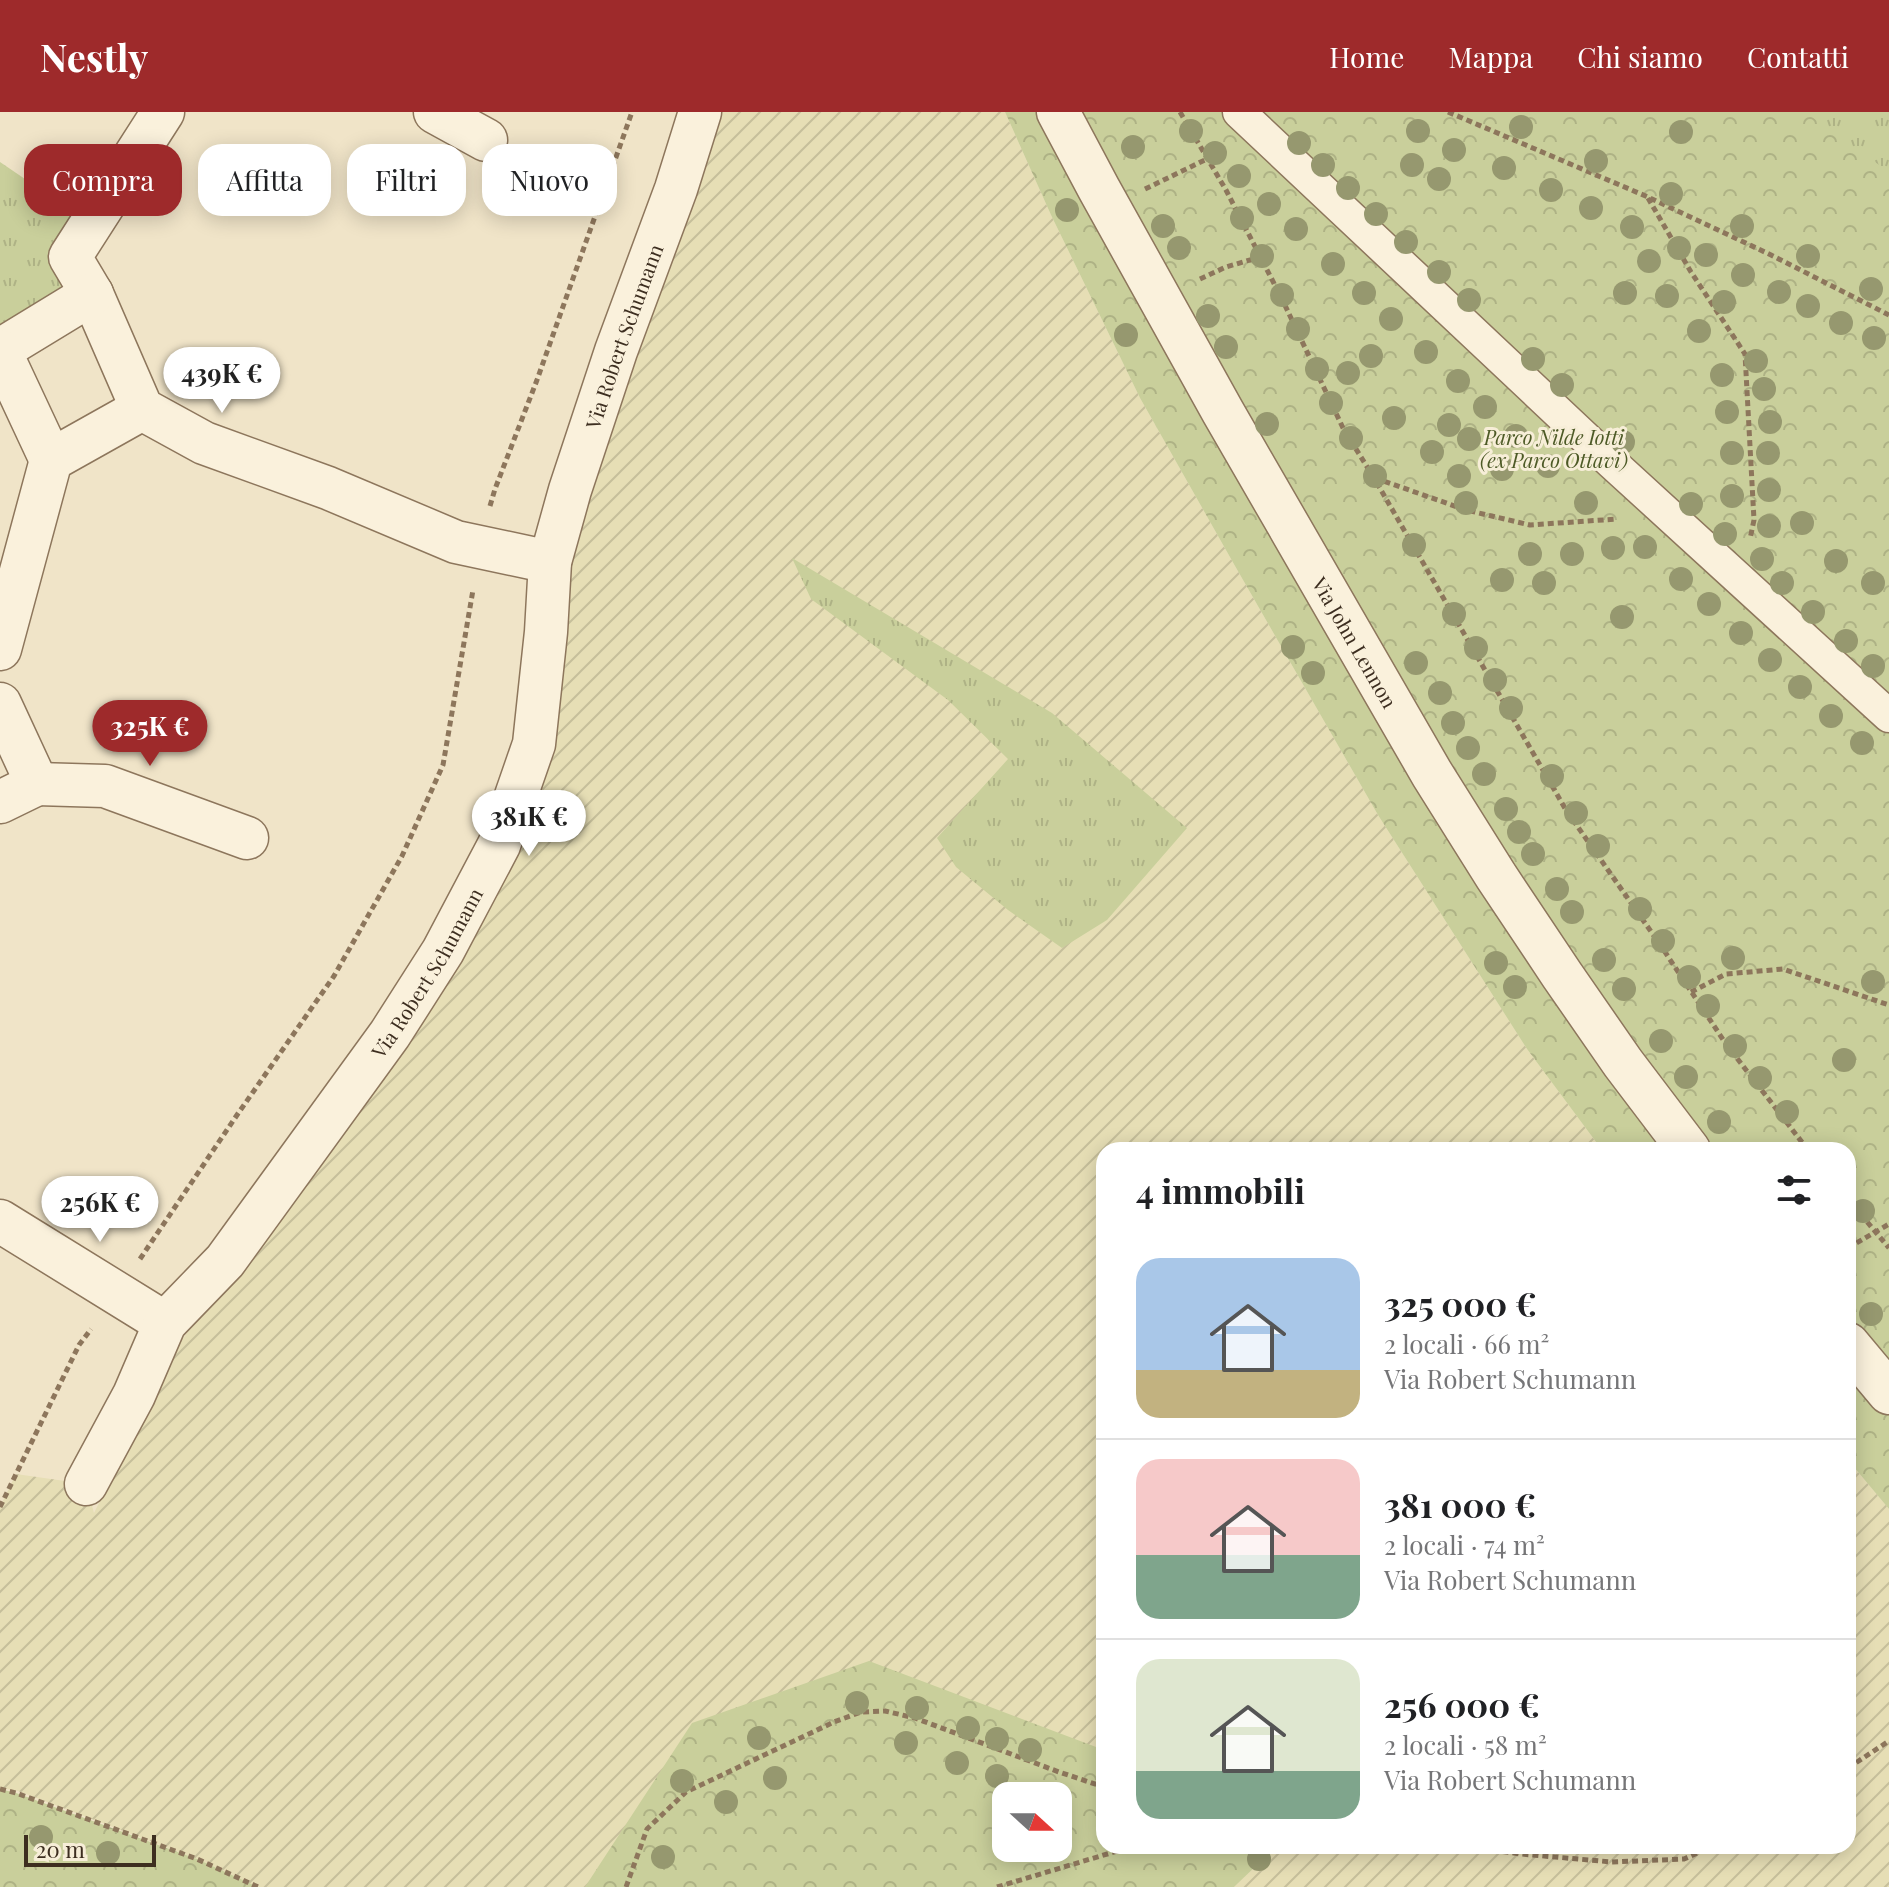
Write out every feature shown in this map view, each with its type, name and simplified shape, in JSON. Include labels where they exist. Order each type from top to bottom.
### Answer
[{"type":"street","points":[[163,112],[70,257],[92,294],[142,409],[204,443],[328,488],[456,542],[550,562]]},
{"type":"street","points":[[435,112],[486,140]]},
{"type":"street","name":"Via Robert Schumann","points":[[86,1484],[134,1395],[165,1323],[225,1261],[390,1034],[443,951],[499,845],[534,744],[550,562],[570,490],[616,351],[676,189],[700,112]]},
{"type":"street","name":"Via John Lennon","points":[[1058,112],[1283,518],[1432,774],[1562,975],[1683,1142]]},
{"type":"street","points":[[1239,112],[1612,463],[1889,716]]},
{"type":"street","points":[[0,649],[51,460],[0,351],[92,294]]},
{"type":"street","points":[[51,460],[142,409]]},
{"type":"street","points":[[0,704],[18,793],[105,786],[247,838]]},
{"type":"street","points":[[0,1221],[165,1323]]},
{"type":"street","points":[[1856,1354],[1889,1393]]},
{"type":"path","points":[[0,1507],[79,1345],[334,976],[402,856],[443,765],[480,547],[495,489],[632,112]]},
{"type":"path","points":[[1180,112],[1226,190],[1343,428],[1566,810],[1726,1044],[1802,1142]]},
{"type":"path","points":[[1448,112],[1648,197],[1889,315]]},
{"type":"path","points":[[1109,208],[1207,159]]},
{"type":"path","points":[[1648,197],[1691,272],[1745,354],[1754,520],[1737,578]]},
{"type":"path","points":[[1162,303],[1173,293],[1226,267],[1260,257]]},
{"type":"path","points":[[1374,478],[1466,510],[1530,525],[1645,516],[1664,510]]},
{"type":"path","points":[[1691,992],[1726,974],[1783,969],[1889,1005]]},
{"type":"path","points":[[1856,1209],[1889,1248]]},
{"type":"path","points":[[1856,1243],[1889,1224]]},
{"type":"path","points":[[626,1887],[647,1829],[686,1792],[861,1712],[885,1711],[915,1718],[1096,1784]]},
{"type":"path","points":[[1856,1763],[1889,1741]]},
{"type":"path","points":[[0,1789],[197,1859],[258,1887]]},
{"type":"path","points":[[997,1887],[1107,1854]]},
{"type":"path","points":[[1521,1854],[1612,1862],[1684,1859],[1695,1854]]},
{"type":"shaded area","points":[[719,112],[1005,112],[1140,398],[1235,566],[1378,815],[1527,1049],[1596,1142],[1096,1142],[1096,1784],[1059,1772],[1021,1782],[992,1782],[992,1790],[626,1887],[258,1887],[197,1859],[18,1791],[0,1788],[0,1507],[16,1474],[86,1484],[94,1513],[176,1348],[469,949],[515,853],[568,557]]},
{"type":"shaded area","points":[[1856,1470],[1889,1509],[1889,1887],[1234,1887],[1269,1854],[1856,1854]]},
{"type":"green space","name":"Parco Nilde Iotti (ex Parco Ottavi)","points":[[1005,112],[1805,112],[1889,172],[1889,1509],[1856,1470],[1856,1142],[1596,1142],[1527,1049],[1378,815],[1140,398]]},
{"type":"green space","points":[[1745,112],[1889,112],[1889,203]]},
{"type":"green space","points":[[0,162],[24,178],[24,216],[72,216],[70,257],[92,294],[0,350]]},
{"type":"green space","points":[[792,558],[1052,713],[1187,828],[1107,920],[1062,948],[1008,910],[956,867],[937,838],[1008,759],[948,700],[811,599]]},
{"type":"green space","points":[[869,1661],[1096,1747],[1096,1854],[1269,1854],[1234,1887],[585,1887],[692,1723]]},
{"type":"green space","points":[[0,1789],[197,1859],[258,1887],[0,1887]]}]
